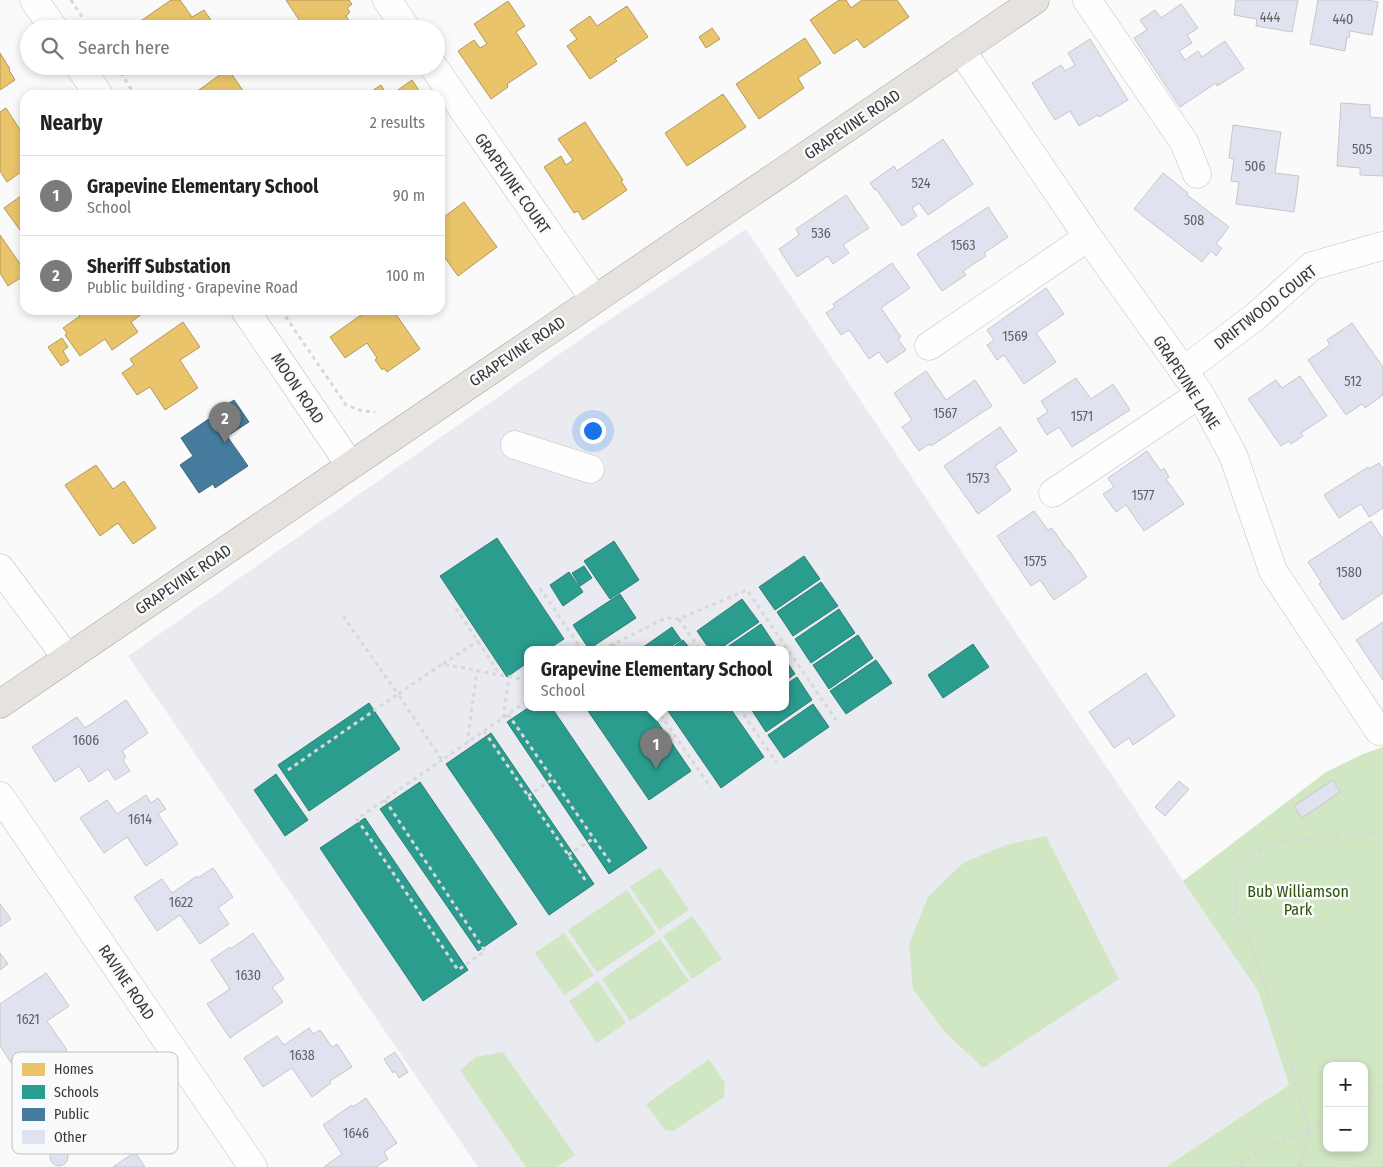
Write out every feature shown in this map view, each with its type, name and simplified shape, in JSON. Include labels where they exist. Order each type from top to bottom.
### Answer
[{"type":"main road","name":"GRAPEVINE ROAD","points":[[0,704],[1035,0]]},
{"type":"street","points":[[34,0],[48,20]]},
{"type":"street","points":[[387,0],[401,20]]},
{"type":"street","points":[[1087,0],[1184,142],[1198,174]]},
{"type":"street","name":"GRAPEVINE LANE","points":[[961,50],[1088,237],[1200,394],[1233,455],[1273,571],[1379,731]]},
{"type":"street","points":[[85,75],[96,90]]},
{"type":"street","name":"GRAPEVINE COURT","points":[[439,75],[594,299]]},
{"type":"street","points":[[929,346],[1088,237]]},
{"type":"street","name":"DRIFTWOOD COURT","points":[[1182,371],[1255,317],[1312,266],[1382,246]]},
{"type":"street","name":"MOON ROAD","points":[[248,315],[350,465]]},
{"type":"street","points":[[1053,493],[1200,394]]},
{"type":"street","points":[[515,445],[590,469]]},
{"type":"street","points":[[0,568],[67,658]]},
{"type":"street","name":"RAVINE ROAD","points":[[0,796],[175,1052]]},
{"type":"street","name":"RAVINE ROAD","points":[[178,1057],[253,1167]]},
{"type":"path","points":[[71,0],[84,20]]},
{"type":"path","points":[[122,75],[132,90]]},
{"type":"path","points":[[284,315],[346,405],[362,411],[375,412]]},
{"type":"path","points":[[540,588],[579,646]]},
{"type":"path","points":[[610,646],[666,618],[679,619],[748,590],[786,646]]},
{"type":"path","points":[[456,608],[501,675]]},
{"type":"path","points":[[343,616],[442,760]]},
{"type":"path","points":[[679,619],[697,646]]},
{"type":"path","points":[[288,770],[478,641]]},
{"type":"path","points":[[789,651],[836,720]]},
{"type":"path","points":[[442,664],[524,680]]},
{"type":"path","points":[[467,744],[477,671]]},
{"type":"path","points":[[503,718],[509,677]]},
{"type":"path","points":[[384,800],[485,951],[458,970],[357,819],[384,800],[442,760],[467,744],[524,703]]},
{"type":"path","points":[[658,711],[711,788]]},
{"type":"path","points":[[741,711],[777,763]]},
{"type":"path","points":[[508,714],[612,865]]},
{"type":"path","points":[[484,731],[586,881]]},
{"type":"path","points":[[528,796],[553,780]]},
{"type":"path","points":[[1300,1167],[1310,1129],[1251,943],[1235,912],[1236,880],[1249,856],[1274,842],[1370,834],[1383,831]]},
{"type":"path","points":[[568,855],[594,838]]},
{"type":"path","points":[[1368,1094],[1383,1085]]},
{"type":"path","points":[[1233,1167],[1275,1144],[1323,1121]]},
{"type":"shaded area","points":[[746,229],[1258,991],[1289,1085],[1166,1167],[478,1167],[128,656],[591,332]]},
{"type":"green space","name":"Bub Williamson Park","points":[[1383,747],[1383,1167],[1166,1167],[1289,1085],[1258,991],[1183,881],[1326,772],[1363,754]]},
{"type":"green space","points":[[1046,836],[1119,979],[983,1068],[944,1031],[913,989],[909,944],[928,897],[963,863],[1006,845]]},
{"type":"green space","points":[[660,867],[689,910],[659,930],[630,887]]},
{"type":"green space","points":[[627,890],[656,933],[597,973],[568,930]]},
{"type":"green space","points":[[692,916],[722,959],[692,979],[663,936]]},
{"type":"green space","points":[[564,933],[594,975],[564,995],[535,953]]},
{"type":"green space","points":[[660,939],[689,981],[630,1021],[602,979]]},
{"type":"green space","points":[[598,981],[626,1023],[597,1043],[569,1001]]},
{"type":"green space","points":[[503,1052],[575,1155],[557,1167],[526,1167],[460,1070],[476,1057]]},
{"type":"green space","points":[[709,1059],[725,1083],[724,1097],[673,1131],[665,1130],[646,1104]]},
{"type":"building: Homes","points":[[171,0],[180,0],[192,17],[204,10],[211,20],[142,20]]},
{"type":"building: Homes","points":[[286,0],[349,0],[352,4],[347,8],[350,12],[346,16],[349,20],[299,20]]},
{"type":"building: Homes","points":[[839,0],[846,0],[851,8],[862,0],[897,0],[909,17],[864,48],[857,39],[834,54],[810,20]]},
{"type":"building: Homes","points":[[508,1],[525,26],[516,32],[537,64],[507,84],[508,87],[491,99],[458,51],[474,40],[480,48],[487,44],[474,24]]},
{"type":"building: Homes","points":[[627,6],[648,37],[615,59],[617,61],[590,79],[567,46],[577,39],[570,30],[590,16],[597,26]]},
{"type":"building: Homes","points":[[712,28],[720,39],[706,48],[699,37]]},
{"type":"building: Homes","points":[[805,38],[821,63],[798,78],[804,88],[759,119],[736,84]]},
{"type":"building: Homes","points":[[0,53],[15,80],[0,90]]},
{"type":"building: Homes","points":[[220,75],[232,75],[243,90],[199,90]]},
{"type":"building: Homes","points":[[412,80],[419,90],[398,90]]},
{"type":"building: Homes","points":[[381,85],[384,90],[374,90]]},
{"type":"building: Homes","points":[[723,94],[746,127],[687,166],[665,133]]},
{"type":"building: Homes","points":[[6,108],[20,130],[20,173],[7,182],[0,171],[0,112]]},
{"type":"building: Homes","points":[[585,122],[623,180],[621,181],[627,190],[583,220],[578,211],[574,213],[544,167],[561,156],[566,165],[573,160],[558,139]]},
{"type":"building: Homes","points":[[20,197],[20,230],[4,208]]},
{"type":"building: Homes","points":[[464,202],[497,247],[458,276],[445,258],[445,216]]},
{"type":"building: Homes","points":[[0,235],[20,264],[20,278],[8,286],[0,273]]},
{"type":"building: Homes","points":[[141,315],[131,322],[138,332],[112,350],[105,339],[80,356],[65,335],[67,333],[63,328],[80,316]]},
{"type":"building: Homes","points":[[361,315],[396,315],[420,349],[387,372],[384,368],[382,370],[375,360],[377,358],[367,343],[345,358],[330,337]]},
{"type":"building: Homes","points":[[183,322],[200,347],[180,360],[198,388],[165,410],[150,387],[137,395],[122,373],[134,365],[130,359]]},
{"type":"building: Homes","points":[[62,338],[68,347],[63,351],[69,361],[61,366],[48,347]]},
{"type":"building: Homes","points":[[96,465],[113,489],[124,481],[156,528],[133,544],[118,523],[100,536],[65,485]]},
{"type":"building: Schools","points":[[497,538],[564,639],[553,646],[524,646],[524,665],[507,677],[440,576]]},
{"type":"building: Schools","points":[[614,541],[639,580],[610,599],[584,561]]},
{"type":"building: Schools","points":[[804,556],[820,579],[775,610],[759,587]]},
{"type":"building: Schools","points":[[584,566],[592,578],[580,586],[572,573]]},
{"type":"building: Schools","points":[[569,572],[583,592],[563,606],[550,585]]},
{"type":"building: Schools","points":[[821,582],[838,606],[793,636],[777,612]]},
{"type":"building: Schools","points":[[620,594],[636,618],[594,646],[587,646],[573,625]]},
{"type":"building: Schools","points":[[742,599],[759,622],[724,646],[707,646],[697,631]]},
{"type":"building: Schools","points":[[839,609],[855,633],[811,663],[795,639]]},
{"type":"building: Schools","points":[[761,624],[776,646],[729,646]]},
{"type":"building: Schools","points":[[672,627],[681,640],[671,646],[645,646]]},
{"type":"building: Schools","points":[[858,635],[873,658],[829,689],[813,665]]},
{"type":"building: Schools","points":[[683,640],[688,646],[675,646]]},
{"type":"building: Schools","points":[[973,644],[989,667],[943,698],[928,675]]},
{"type":"building: Schools","points":[[876,660],[892,683],[846,714],[830,691]]},
{"type":"building: Schools","points":[[789,665],[795,674],[789,678]]},
{"type":"building: Schools","points":[[797,677],[812,700],[766,732],[752,711],[789,711],[789,682]]},
{"type":"building: Schools","points":[[369,703],[400,749],[309,811],[278,765]]},
{"type":"building: Schools","points":[[813,704],[829,727],[784,758],[768,735]]},
{"type":"building: Schools","points":[[524,711],[554,711],[647,848],[609,874],[507,722]]},
{"type":"building: Schools","points":[[588,711],[650,711],[691,771],[649,800]]},
{"type":"building: Schools","points":[[668,711],[732,711],[764,757],[721,788]]},
{"type":"building: Schools","points":[[491,733],[594,884],[549,915],[446,764]]},
{"type":"building: Schools","points":[[276,774],[308,820],[285,836],[254,790]]},
{"type":"building: Schools","points":[[420,782],[517,924],[478,951],[380,809]]},
{"type":"building: Schools","points":[[365,818],[468,970],[423,1001],[320,848]]},
{"type":"building: Public","points":[[234,400],[249,422],[227,436],[248,466],[215,488],[213,484],[199,493],[180,465],[193,456],[181,438],[210,418],[209,416]]},
{"type":"building: Other","points":[[1236,0],[1298,0],[1292,32],[1256,26],[1257,19],[1234,15]]},
{"type":"building: Other","points":[[1318,0],[1367,0],[1378,2],[1372,35],[1350,31],[1345,51],[1310,44]]},
{"type":"building: Other","points":[[1181,4],[1198,28],[1187,35],[1192,43],[1179,51],[1185,60],[1198,51],[1202,57],[1225,41],[1244,69],[1217,86],[1216,83],[1180,107],[1134,38],[1147,30],[1140,20],[1155,10],[1161,18]]},
{"type":"building: Other","points":[[1090,39],[1128,100],[1079,126],[1070,111],[1055,120],[1032,83],[1061,65],[1065,71],[1075,65],[1068,53]]},
{"type":"building: Other","points":[[1341,103],[1370,105],[1370,117],[1383,118],[1383,176],[1360,175],[1360,168],[1337,166]]},
{"type":"building: Other","points":[[1233,125],[1281,132],[1275,173],[1299,176],[1294,212],[1236,204],[1239,182],[1231,181],[1234,159],[1229,158]]},
{"type":"building: Other","points":[[943,139],[973,184],[928,215],[919,203],[912,208],[917,216],[902,226],[870,183],[894,166],[897,171]]},
{"type":"building: Other","points":[[1163,173],[1188,193],[1187,195],[1229,227],[1216,244],[1222,248],[1216,256],[1211,251],[1202,262],[1134,209]]},
{"type":"building: Other","points":[[846,195],[869,228],[843,245],[849,253],[833,264],[828,256],[797,277],[779,249],[799,235],[796,229]]},
{"type":"building: Other","points":[[988,207],[1008,237],[984,253],[986,256],[963,271],[966,275],[942,291],[917,254]]},
{"type":"building: Other","points":[[892,263],[910,288],[881,308],[901,337],[898,339],[906,350],[887,363],[879,352],[869,359],[849,330],[841,335],[826,313],[835,307],[833,304]]},
{"type":"building: Other","points":[[1046,288],[1064,314],[1036,333],[1056,362],[1024,384],[1004,355],[997,360],[987,345],[994,340],[987,330]]},
{"type":"building: Other","points":[[1352,323],[1383,367],[1383,395],[1365,408],[1362,404],[1346,415],[1308,360],[1330,345],[1327,340]]},
{"type":"building: Other","points":[[926,371],[946,400],[975,380],[992,406],[931,446],[929,444],[919,451],[902,427],[912,420],[894,393]]},
{"type":"building: Other","points":[[1300,376],[1327,416],[1301,433],[1303,436],[1291,444],[1289,441],[1281,446],[1248,399],[1276,380],[1282,388]]},
{"type":"building: Other","points":[[1076,378],[1091,399],[1113,384],[1130,410],[1072,447],[1059,427],[1047,435],[1037,419],[1048,412],[1041,401]]},
{"type":"building: Other","points":[[1000,427],[1017,451],[995,466],[1011,490],[978,514],[944,466]]},
{"type":"building: Other","points":[[1147,451],[1161,471],[1164,468],[1169,477],[1166,479],[1184,504],[1144,531],[1126,505],[1116,512],[1103,494],[1114,487],[1108,478]]},
{"type":"building: Other","points":[[1379,463],[1383,469],[1383,508],[1369,517],[1361,504],[1339,518],[1324,495],[1368,467],[1369,469]]},
{"type":"building: Other","points":[[1034,511],[1048,530],[1052,528],[1087,577],[1054,600],[1040,580],[1031,586],[997,536]]},
{"type":"building: Other","points":[[1371,521],[1383,539],[1383,593],[1343,620],[1319,584],[1321,582],[1308,562]]},
{"type":"building: Other","points":[[1383,622],[1383,680],[1356,640]]},
{"type":"building: Other","points":[[1146,673],[1175,716],[1133,745],[1129,738],[1114,748],[1089,712]]},
{"type":"building: Other","points":[[126,700],[148,733],[122,751],[126,757],[123,760],[130,771],[115,780],[108,769],[89,782],[79,766],[55,782],[32,747],[77,717],[85,728]]},
{"type":"building: Other","points":[[1333,780],[1340,792],[1302,818],[1294,806]]},
{"type":"building: Other","points":[[1179,781],[1189,789],[1165,816],[1155,807]]},
{"type":"building: Other","points":[[146,795],[151,803],[158,798],[166,809],[158,814],[178,844],[146,866],[127,837],[104,853],[80,818],[107,800],[117,814]]},
{"type":"building: Other","points":[[213,868],[233,897],[218,908],[229,924],[200,944],[180,915],[157,931],[134,897],[162,879],[172,893]]},
{"type":"building: Other","points":[[0,904],[11,919],[0,927]]},
{"type":"building: Other","points":[[253,933],[284,979],[272,987],[283,1002],[230,1038],[207,1004],[230,989],[211,960],[230,947],[231,949]]},
{"type":"building: Other","points":[[0,953],[8,964],[0,970]]},
{"type":"building: Other","points":[[46,973],[69,1006],[47,1021],[67,1050],[64,1052],[12,1052],[12,1064],[0,1046],[0,1004]]},
{"type":"building: Other","points":[[309,1028],[313,1034],[320,1030],[332,1047],[337,1044],[352,1067],[330,1081],[331,1083],[312,1097],[292,1068],[263,1087],[244,1058],[277,1036],[284,1045]]},
{"type":"building: Other","points":[[395,1052],[408,1072],[399,1078],[395,1071],[393,1073],[384,1059]]},
{"type":"building: Other","points":[[366,1098],[397,1143],[384,1152],[388,1159],[376,1167],[324,1167],[342,1154],[323,1125],[352,1105],[353,1107]]},
{"type":"building: Other","points":[[51,1154],[67,1154],[68,1157],[65,1163],[59,1166],[53,1163],[50,1157]]},
{"type":"building: Other","points":[[132,1154],[136,1154],[145,1167],[113,1167]]},
{"type":"place","name":"Sheriff Substation","points":[[225,443]]},
{"type":"place","name":"Grapevine Elementary School","points":[[656,769]]}]
